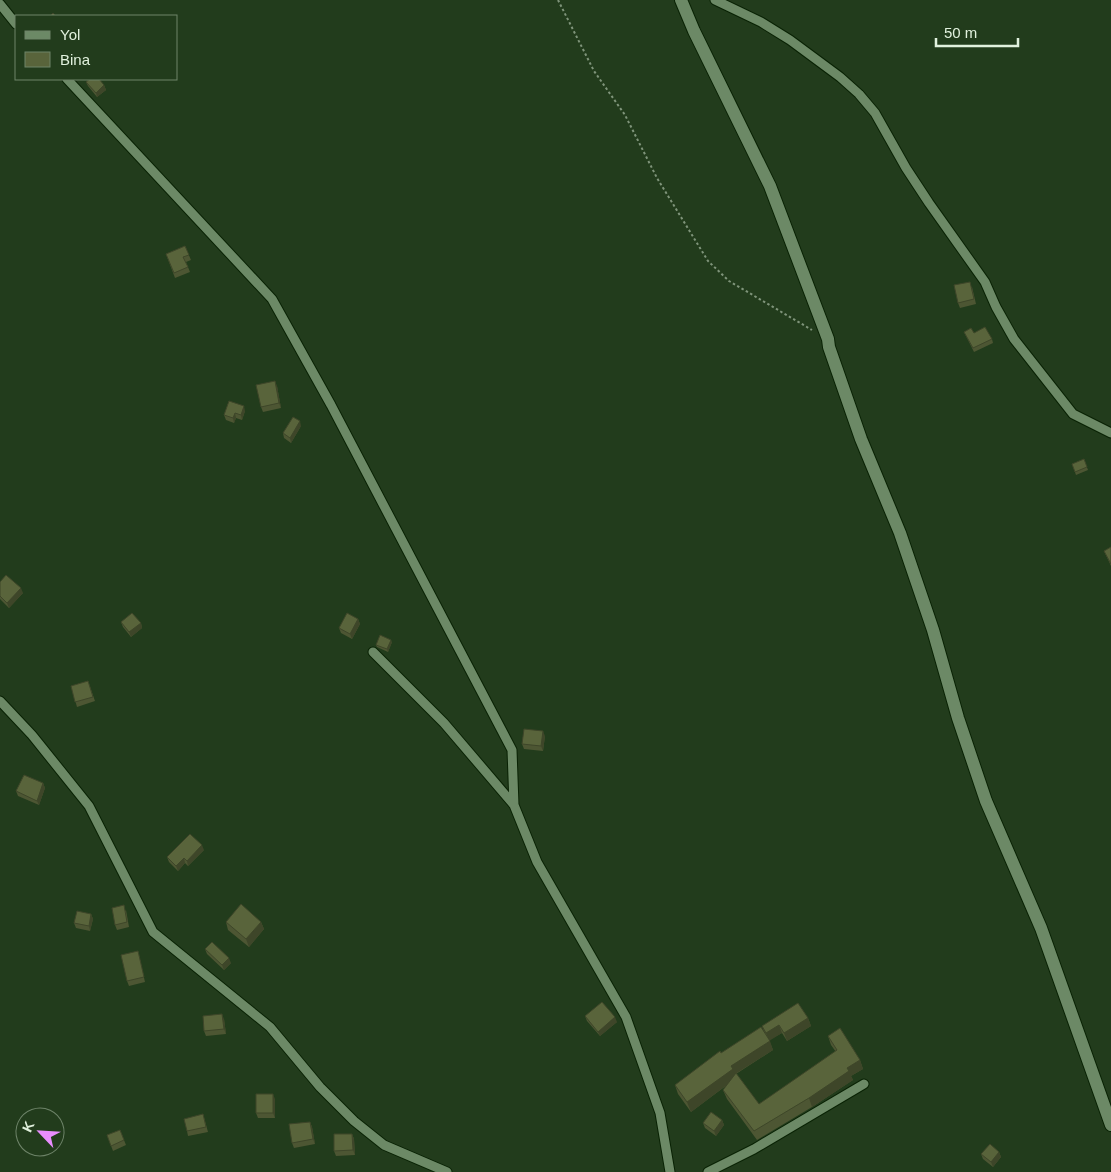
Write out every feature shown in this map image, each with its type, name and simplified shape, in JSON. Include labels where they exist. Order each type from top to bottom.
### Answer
[{"type":"street","points":[[681,0],[694,31],[770,186],[828,340],[862,439],[900,533],[933,630],[958,718],[986,801],[1041,928],[1111,1125]]},
{"type":"street","points":[[715,0],[761,22],[790,40],[840,77],[859,94],[875,113],[924,196],[984,282],[1014,339],[1073,414],[1111,433]]},
{"type":"street","points":[[0,4],[3,16],[15,23]]},
{"type":"street","points":[[68,80],[272,300],[331,405],[512,750],[514,805]]},
{"type":"street","points":[[373,652],[444,723],[514,805],[537,862],[626,1017],[660,1113],[670,1172]]},
{"type":"street","points":[[0,701],[32,735],[89,806],[153,932],[270,1027],[320,1087],[354,1121],[384,1146],[447,1172]]},
{"type":"street","points":[[708,1172],[754,1150],[864,1084]]},
{"type":"path","points":[[558,0],[594,71],[625,115],[657,178],[708,261],[729,281],[811,330]]},
{"type":"building","points":[[89,80],[100,80],[104,85],[96,93],[86,82]]},
{"type":"building","points":[[185,246],[189,255],[183,257],[188,267],[174,273],[166,254]]},
{"type":"building","points":[[970,282],[974,299],[958,303],[954,285]]},
{"type":"building","points":[[985,327],[992,339],[973,348],[964,332],[971,328],[974,333]]},
{"type":"building","points":[[275,381],[279,403],[261,407],[256,385]]},
{"type":"building","points":[[229,401],[244,406],[241,415],[235,413],[233,418],[224,415]]},
{"type":"building","points":[[293,417],[300,421],[290,438],[283,433]]},
{"type":"building","points":[[1084,459],[1087,467],[1075,472],[1072,464]]},
{"type":"building","points":[[1111,547],[1111,564],[1104,551]]},
{"type":"building","points":[[6,575],[21,588],[7,603],[0,596],[0,582]]},
{"type":"building","points":[[132,613],[141,623],[129,632],[121,622]]},
{"type":"building","points":[[347,613],[358,619],[350,634],[339,628]]},
{"type":"building","points":[[380,635],[391,640],[387,649],[376,645]]},
{"type":"building","points":[[88,681],[93,697],[75,702],[71,686]]},
{"type":"building","points":[[524,729],[543,731],[541,746],[522,744]]},
{"type":"building","points":[[24,775],[43,783],[37,801],[16,791]]},
{"type":"building","points":[[190,834],[202,845],[187,861],[184,858],[176,866],[167,857]]},
{"type":"building","points":[[241,904],[261,922],[246,939],[226,922]]},
{"type":"building","points":[[124,905],[127,922],[115,925],[112,908]]},
{"type":"building","points":[[77,911],[91,914],[89,926],[74,923]]},
{"type":"building","points":[[212,942],[229,958],[222,965],[205,949]]},
{"type":"building","points":[[138,951],[144,977],[127,981],[121,955]]},
{"type":"building","points":[[602,1002],[615,1017],[598,1032],[585,1016]]},
{"type":"building","points":[[798,1003],[808,1018],[784,1033],[779,1025],[766,1033],[762,1026]]},
{"type":"building","points":[[222,1014],[224,1029],[204,1031],[203,1016]]},
{"type":"building","points":[[761,1027],[770,1041],[731,1066],[733,1069],[687,1102],[675,1085],[720,1051],[721,1053]]},
{"type":"building","points":[[840,1028],[860,1060],[847,1068],[849,1071],[809,1098],[754,1131],[723,1090],[736,1073],[759,1104],[837,1050],[828,1036]]},
{"type":"building","points":[[256,1094],[273,1094],[273,1113],[256,1113]]},
{"type":"building","points":[[711,1112],[722,1120],[714,1131],[703,1123]]},
{"type":"building","points":[[203,1114],[206,1127],[187,1131],[184,1119]]},
{"type":"building","points":[[310,1122],[313,1139],[292,1143],[289,1124]]},
{"type":"building","points":[[120,1130],[124,1140],[111,1146],[107,1135]]},
{"type":"building","points":[[334,1134],[352,1134],[353,1150],[334,1151]]},
{"type":"building","points":[[990,1144],[999,1152],[991,1162],[981,1154]]}]
